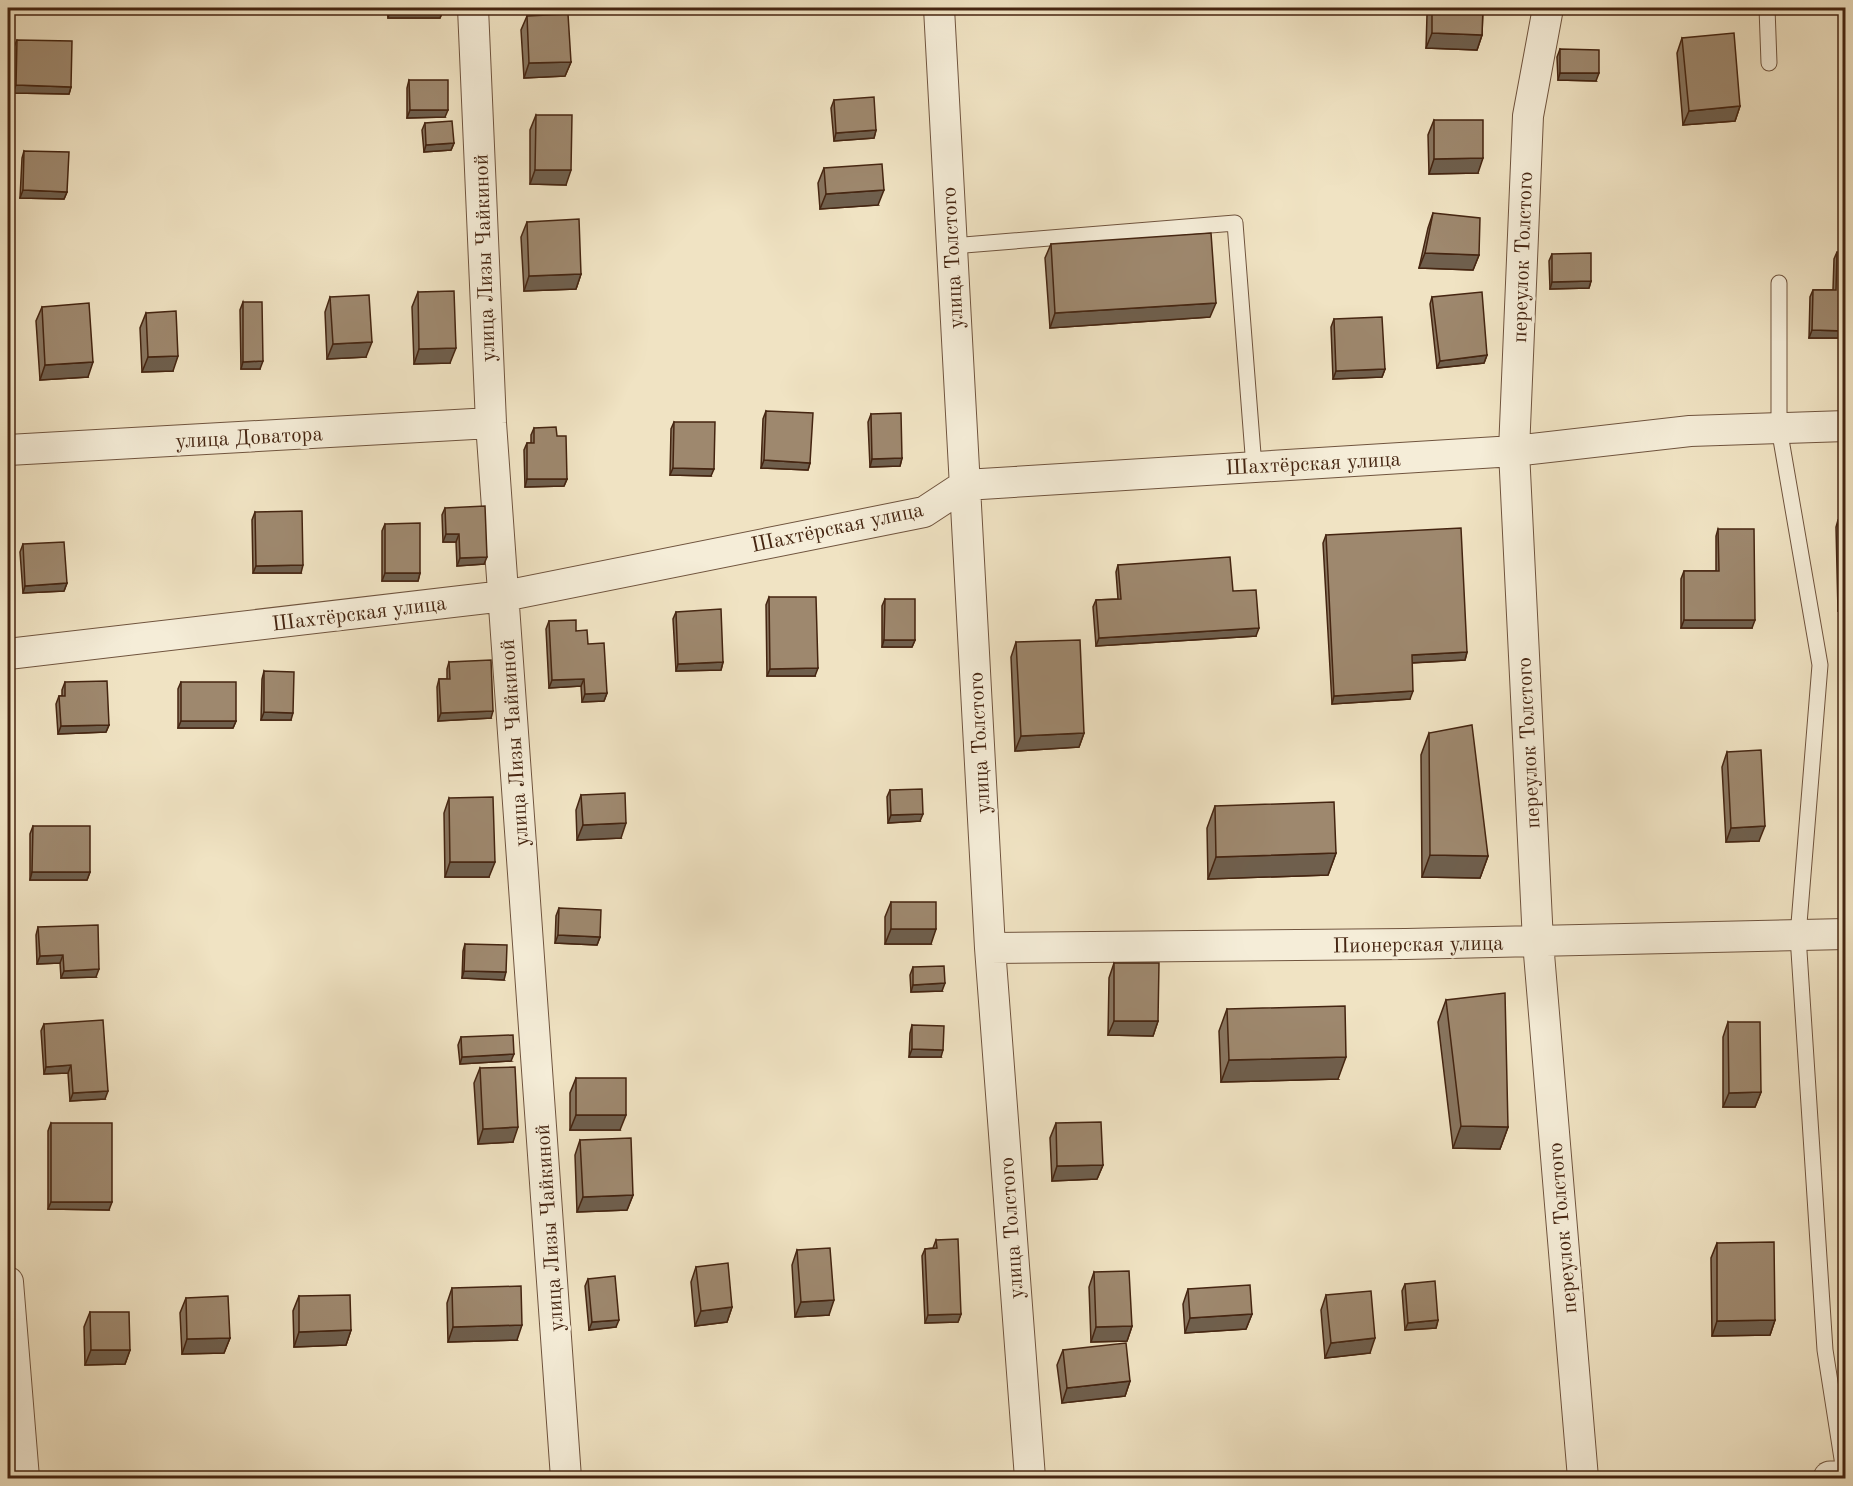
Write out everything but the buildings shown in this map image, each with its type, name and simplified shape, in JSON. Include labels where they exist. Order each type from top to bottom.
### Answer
[{"type":"street","name":"улица Лизы Чайкиной","points":[[473,8],[491,423],[566,1479]]},
{"type":"street","name":"улица Толстого","points":[[939,8],[990,948],[1030,1479]]},
{"type":"street","name":"переулок Толстого","points":[[1548,8],[1528,116],[1514,452],[1538,942],[1583,1479]]},
{"type":"street","name":"улица Доватора","points":[[8,450],[491,423]]},
{"type":"street","name":"Шахтёрская улица","points":[[8,654],[504,596],[924,512],[965,485],[1514,452],[1690,431],[1845,426]]},
{"type":"street","name":"Пионерская улица","points":[[990,948],[1538,942],[1845,934]]},
{"type":"street","points":[[8,1282],[24,1479]]},
{"type":"street","points":[[1830,1479],[1845,1478]]},
{"type":"lane","points":[[1767,8],[1769,63]]},
{"type":"lane","points":[[952,246],[1235,223],[1254,466]]},
{"type":"lane","points":[[1779,283],[1779,428],[1820,665],[1798,936],[1825,1350],[1845,1478]]}]
